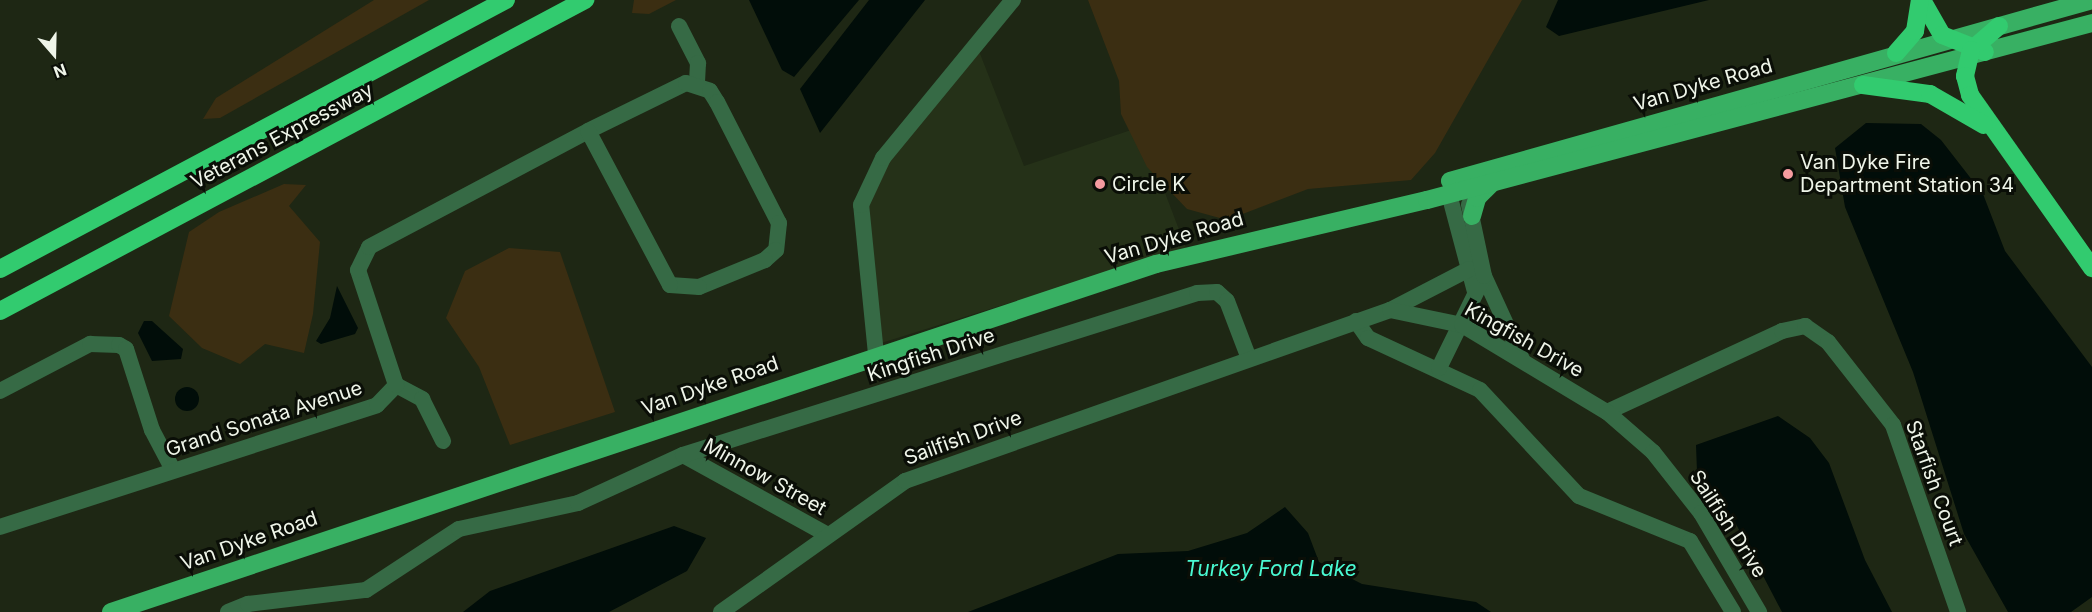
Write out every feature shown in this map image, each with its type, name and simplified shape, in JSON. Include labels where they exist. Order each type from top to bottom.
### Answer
[{"type":"highway","name":"Veterans Expressway","points":[[0,269],[506,0]]},
{"type":"highway","name":"Veterans Expressway","points":[[0,311],[585,0]]},
{"type":"highway","points":[[1921,0],[1933,24],[1948,39],[1975,53]]},
{"type":"highway","points":[[1896,53],[1915,32],[1921,0]]},
{"type":"highway","points":[[1999,26],[1975,53],[1967,86],[1992,132],[2092,268]]},
{"type":"highway","points":[[1863,85],[1912,89],[1946,100],[1992,132]]},
{"type":"main road","name":"Van Dyke Road","points":[[111,612],[876,354],[1156,264],[1456,188],[1896,53],[2092,0]]},
{"type":"main road","name":"Van Dyke Road","points":[[1456,188],[1492,183],[2092,23]]},
{"type":"main road","points":[[1472,216],[1477,198],[1492,183]]},
{"type":"street","points":[[876,354],[861,205],[883,158],[1013,0]]},
{"type":"street","points":[[679,26],[698,63],[697,84]]},
{"type":"street","points":[[443,441],[422,399],[396,385],[359,277],[361,256],[369,246],[588,131],[686,83],[697,84],[717,102],[779,223],[780,241],[765,260],[699,287],[670,285],[588,131]]},
{"type":"street","points":[[1439,368],[1462,325],[1475,292],[1477,272],[1472,216],[1456,188]]},
{"type":"street","points":[[1456,188],[1477,272],[1524,362]]},
{"type":"street","points":[[1390,310],[1477,272]]},
{"type":"street","name":"Kingfish Drive","points":[[228,612],[248,604],[366,590],[459,529],[578,503],[683,455],[1197,293],[1218,292],[1227,302],[1248,356],[1390,310],[1462,325],[1607,412]]},
{"type":"street","points":[[1356,321],[1368,338],[1439,368],[1480,390],[1579,496],[1690,541],[1733,612]]},
{"type":"street","name":"Starfish Court","points":[[1607,412],[1782,330],[1805,326],[1828,342],[1893,425],[1958,612]]},
{"type":"street","points":[[0,391],[90,344],[119,345],[126,349],[152,430],[173,470]]},
{"type":"street","name":"Sailfish Drive","points":[[721,612],[905,481],[1248,356]]},
{"type":"street","name":"Grand Sonata Avenue","points":[[0,527],[377,405],[396,385]]},
{"type":"street","name":"Sailfish Drive","points":[[1607,412],[1653,452],[1701,513],[1758,612]]},
{"type":"street","name":"Minnow Street","points":[[683,455],[828,535]]},
{"type":"shaded area","points":[[374,0],[429,0],[220,118],[203,119],[216,98]]},
{"type":"shaded area","points":[[634,0],[676,0],[649,14],[632,13]]},
{"type":"shaded area","points":[[1088,0],[1522,0],[1435,153],[1411,180],[1308,189],[1227,220],[1187,209],[1147,167],[1121,114],[1119,81]]},
{"type":"shaded area","points":[[977,46],[1024,166],[1140,127],[1186,248],[878,344],[865,205],[888,158]]},
{"type":"shaded area","points":[[284,184],[306,185],[289,206],[320,242],[313,314],[304,353],[265,344],[240,364],[202,348],[169,316],[189,232],[219,212]]},
{"type":"shaded area","points":[[509,248],[560,252],[615,412],[510,445],[479,367],[446,318],[465,271]]},
{"type":"water","points":[[749,0],[859,0],[794,77],[782,70]]},
{"type":"water","points":[[869,0],[925,0],[820,133],[800,89]]},
{"type":"water","points":[[1558,0],[1709,0],[1559,36],[1546,27]]},
{"type":"water","points":[[1866,123],[1921,124],[1941,140],[1983,194],[2005,251],[2092,367],[2092,597],[2071,612],[2008,612],[1964,534],[1913,372],[1845,207],[1835,148]]},
{"type":"water","points":[[337,286],[358,328],[355,334],[321,344],[316,341],[330,318]]},
{"type":"water","points":[[144,321],[152,321],[183,349],[181,359],[152,361],[138,333]]},
{"type":"water","points":[[187,387],[192,388],[198,394],[198,404],[192,410],[187,411],[182,410],[176,404],[175,399],[176,394],[182,388]]},
{"type":"water","points":[[1778,416],[1810,438],[1829,463],[1865,560],[1892,612],[1782,612],[1736,524],[1697,472],[1696,445]]},
{"type":"water","name":"Turkey Ford Lake","points":[[1285,507],[1308,533],[1319,562],[1362,584],[1476,602],[1491,612],[968,612],[1118,554],[1188,551],[1247,533]]},
{"type":"water","points":[[674,526],[706,538],[687,571],[609,612],[463,612],[490,591]]},
{"type":"place","name":"Van Dyke Fire Department Station 34","points":[[1788,174]]},
{"type":"place","name":"Circle K","points":[[1100,184]]}]
